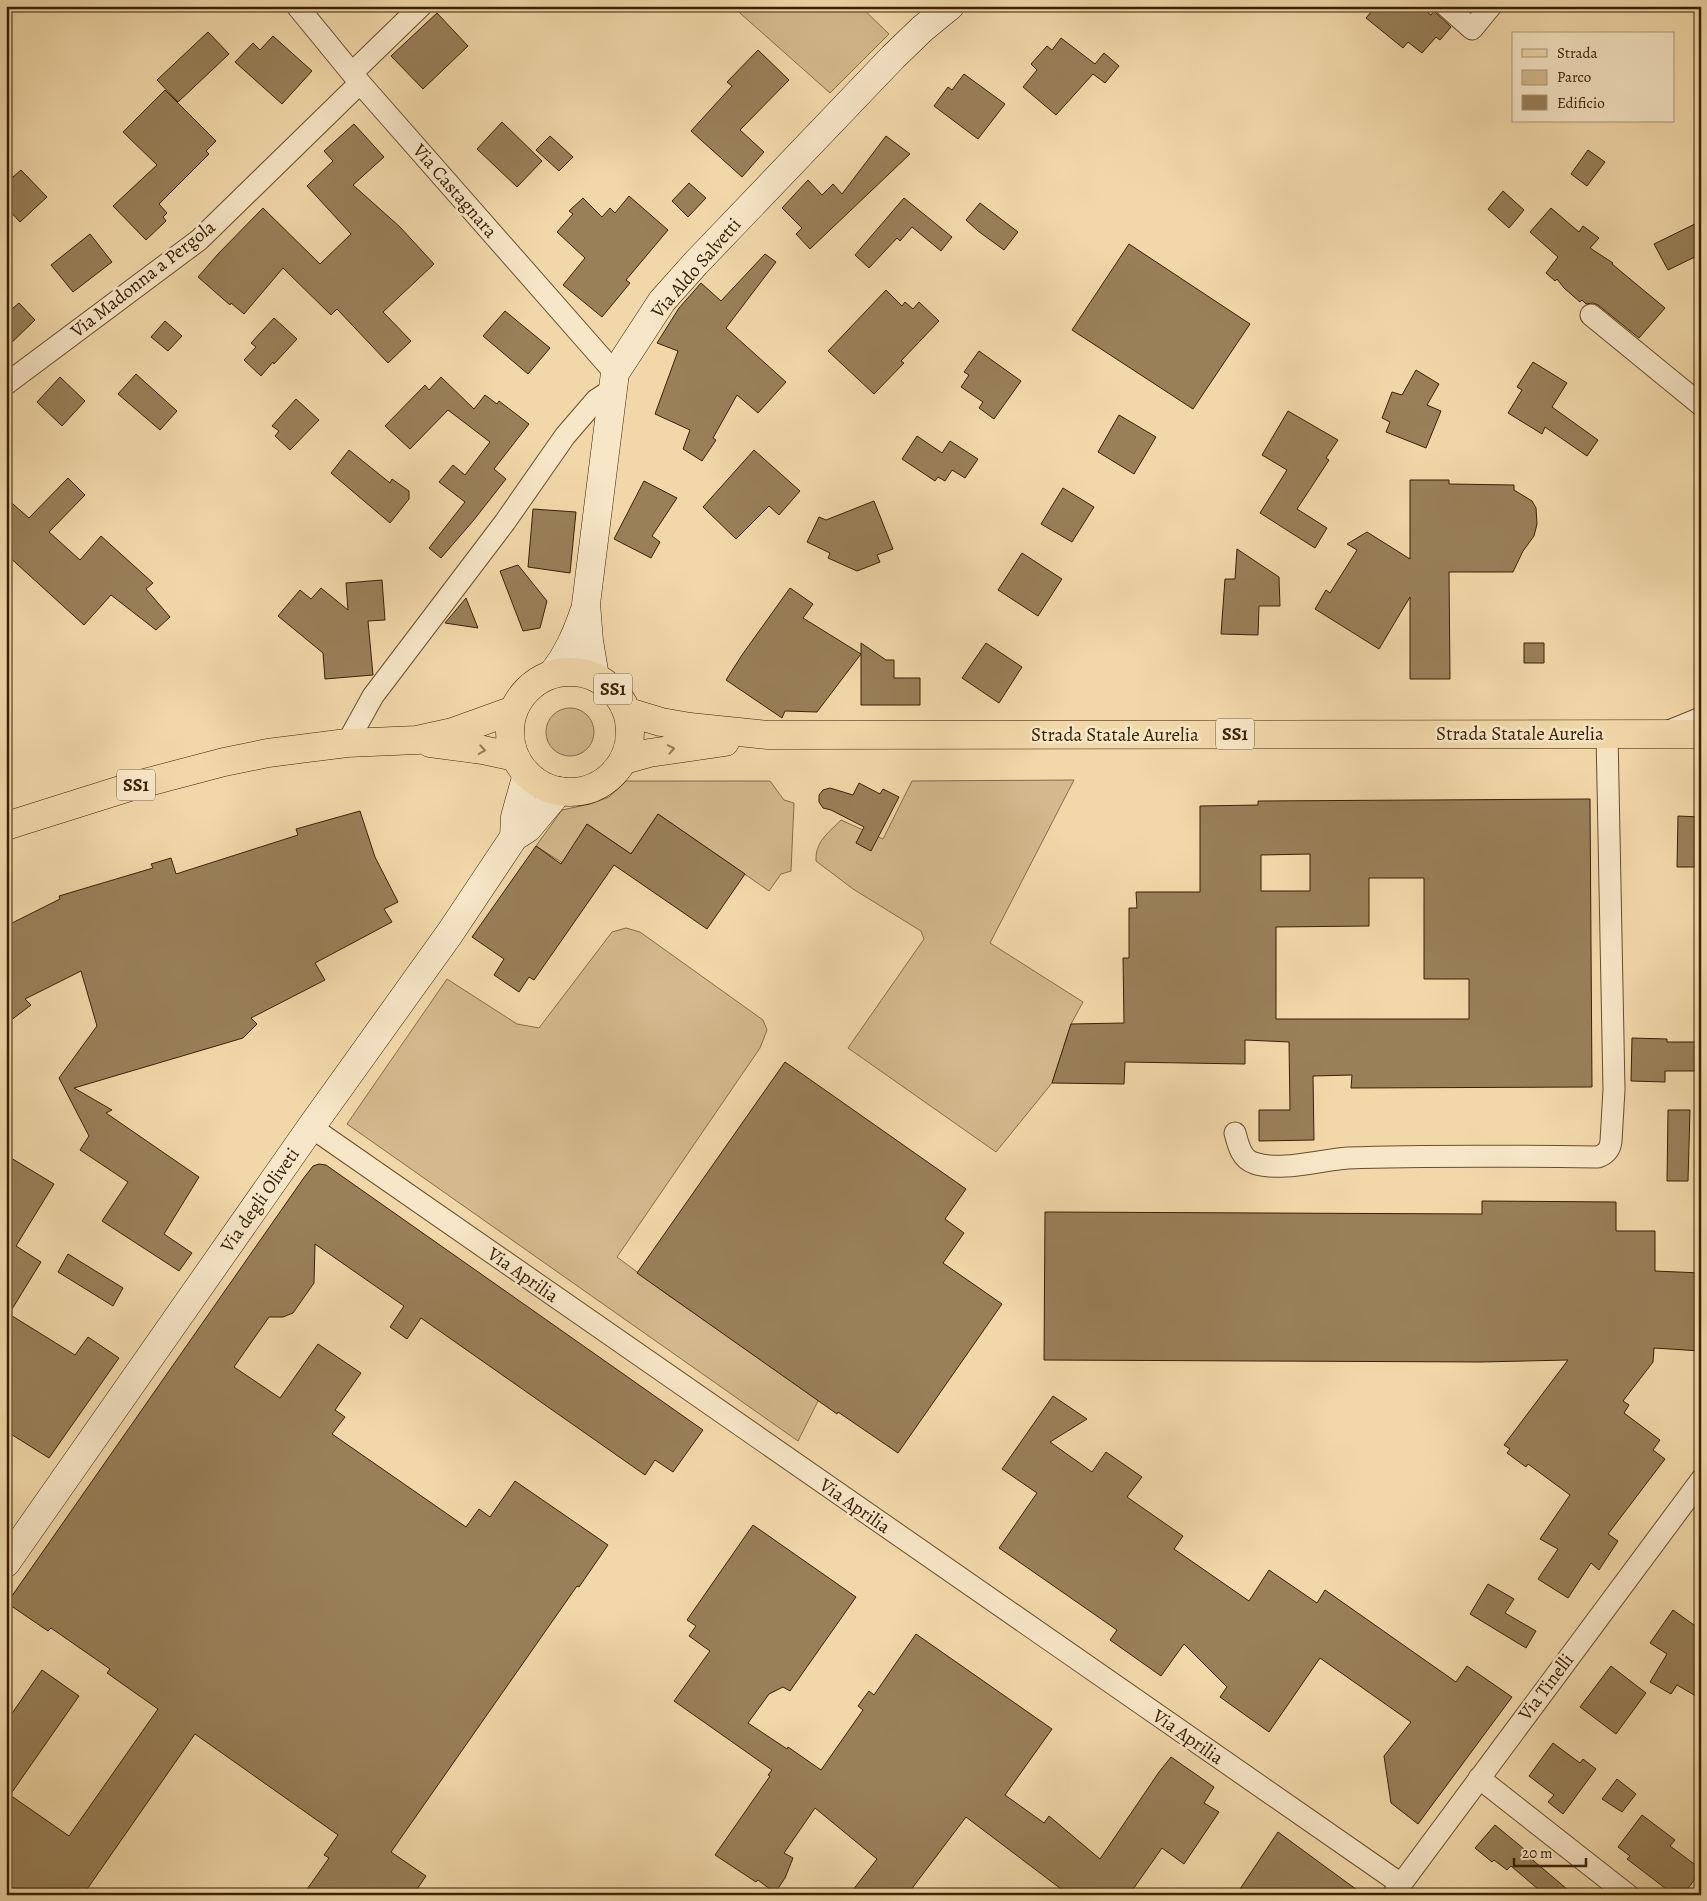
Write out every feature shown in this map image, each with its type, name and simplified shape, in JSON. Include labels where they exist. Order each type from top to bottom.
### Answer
[{"type":"main road","name":"Via Aldo Salvetti","points":[[553,673],[563,660],[576,636],[586,604],[614,381],[662,301],[696,263],[893,57],[922,29],[950,6]]},
{"type":"main road","name":"Via Aldo Salvetti","points":[[586,604],[589,641],[595,677]]},
{"type":"main road","name":"SS1","points":[[417,740],[483,750],[521,766],[542,785],[559,791],[578,792],[597,786],[612,775],[624,760],[629,745],[631,728],[628,712],[620,698],[609,685],[582,672],[567,671],[553,673],[536,682],[523,694],[514,710],[510,725],[510,741],[521,766]]},
{"type":"main road","name":"SS1","points":[[6,826],[133,786],[224,762],[268,753],[347,743],[417,740],[453,732],[514,710]]},
{"type":"main road","name":"Strada Statale Aurelia","points":[[628,712],[661,722],[690,727],[768,735],[1701,734]]},
{"type":"main road","name":"Strada Statale Aurelia","points":[[624,760],[649,753],[768,735]]},
{"type":"main road","name":"Via degli Oliveti","points":[[514,837],[521,766]]},
{"type":"main road","name":"Via degli Oliveti","points":[[6,1563],[311,1127],[450,933],[514,837],[528,828],[559,791]]},
{"type":"street","name":"Via Castagnara","points":[[297,6],[614,381]]},
{"type":"street","name":"Via Madonna a Pergola","points":[[6,384],[199,240],[356,78],[421,6]]},
{"type":"street","points":[[1446,6],[1472,29],[1491,6]]},
{"type":"street","points":[[1591,315],[1701,405]]},
{"type":"street","points":[[347,743],[374,696],[505,522],[565,436],[614,381]]},
{"type":"street","points":[[1662,734],[1701,718]]},
{"type":"street","points":[[1235,1133],[1239,1148],[1248,1160],[1255,1164],[1282,1166],[1345,1158],[1430,1156],[1598,1157],[1605,1154],[1610,1148],[1614,1090],[1607,733]]},
{"type":"street","name":"Via Aprilia","points":[[311,1127],[1397,1889]]},
{"type":"street","name":"Via Tinelli","points":[[1397,1889],[1701,1480]]},
{"type":"street","points":[[1479,1778],[1628,1895]]},
{"type":"green space","points":[[732,6],[860,6],[889,34],[830,93]]},
{"type":"green space","points":[[565,708],[575,708],[587,715],[594,727],[594,737],[587,749],[575,756],[565,756],[557,752],[550,745],[546,737],[546,727],[550,719],[557,712]]},
{"type":"green space","points":[[1074,780],[990,943],[1083,1002],[1071,1024],[1052,1083],[996,1152],[848,1048],[924,939],[921,931],[853,889],[816,861],[816,854],[823,838],[841,820],[883,839],[912,781]]},
{"type":"green space","points":[[626,781],[770,781],[784,800],[794,803],[791,871],[781,874],[769,891],[658,814],[631,854],[587,824],[566,865],[536,846],[562,810],[590,804],[609,797]]},
{"type":"green space","points":[[626,928],[640,932],[763,1020],[767,1030],[760,1048],[617,1257],[668,1295],[819,1399],[798,1441],[347,1124],[447,979],[517,1024],[539,1028],[612,932]]},
{"type":"building","points":[[1376,6],[1420,6],[1431,15],[1434,11],[1451,27],[1440,40],[1436,37],[1422,53],[1408,42],[1403,48],[1366,18]]},
{"type":"building","points":[[437,13],[468,46],[423,89],[391,56]]},
{"type":"building","points":[[208,32],[229,54],[178,102],[157,80]]},
{"type":"building","points":[[273,36],[312,71],[282,104],[235,62],[253,43],[260,50]]},
{"type":"building","points":[[1061,38],[1095,64],[1104,53],[1119,66],[1105,83],[1093,74],[1056,115],[1023,87],[1037,70],[1031,64],[1047,46],[1052,50]]},
{"type":"building","points":[[758,50],[789,80],[740,130],[764,152],[742,177],[691,131],[732,86],[727,82]]},
{"type":"building","points":[[964,74],[1005,104],[978,139],[934,106],[948,87],[952,90]]},
{"type":"building","points":[[165,90],[216,141],[206,151],[209,154],[159,204],[167,213],[163,217],[166,221],[146,240],[113,206],[157,165],[123,132]]},
{"type":"building","points":[[502,122],[542,161],[517,187],[477,149]]},
{"type":"building","points":[[354,124],[384,157],[353,185],[400,227],[434,264],[383,312],[411,341],[388,363],[337,309],[331,315],[283,268],[244,314],[231,303],[230,305],[198,277],[263,208],[320,264],[351,234],[307,186],[333,161],[324,151]]},
{"type":"building","points":[[550,136],[573,157],[559,171],[536,150]]},
{"type":"building","points":[[886,136],[910,154],[810,249],[796,234],[802,228],[782,208],[808,180],[822,195],[833,184],[842,194]]},
{"type":"building","points":[[1588,150],[1605,162],[1587,186],[1571,174]]},
{"type":"building","points":[[21,170],[47,197],[20,222],[6,207],[6,183]]},
{"type":"building","points":[[689,183],[706,198],[688,217],[672,201]]},
{"type":"building","points":[[1503,191],[1524,210],[1509,228],[1488,209]]},
{"type":"building","points":[[629,196],[668,230],[626,280],[630,283],[602,317],[563,285],[585,258],[557,232],[573,214],[569,211],[583,198],[602,217],[610,208],[615,213]]},
{"type":"building","points":[[904,198],[952,237],[941,251],[912,227],[900,241],[897,238],[869,268],[855,255]]},
{"type":"building","points":[[980,203],[1018,232],[1004,250],[966,220]]},
{"type":"building","points":[[1551,208],[1579,232],[1583,226],[1599,238],[1590,248],[1613,263],[1665,308],[1639,338],[1598,305],[1593,303],[1586,304],[1582,300],[1580,302],[1557,279],[1555,281],[1546,273],[1558,257],[1530,232]]},
{"type":"building","points":[[1701,221],[1701,254],[1668,270],[1654,244]]},
{"type":"building","points":[[90,234],[112,262],[73,292],[51,265]]},
{"type":"building","points":[[1129,244],[1250,324],[1193,409],[1072,330]]},
{"type":"building","points":[[765,254],[776,262],[726,328],[786,382],[758,413],[737,395],[713,438],[716,440],[702,461],[683,449],[690,430],[655,414],[678,351],[657,343],[679,308],[701,283],[721,301]]},
{"type":"building","points":[[886,290],[902,306],[905,302],[913,309],[919,302],[939,321],[901,361],[904,363],[874,394],[828,351]]},
{"type":"building","points":[[19,303],[35,320],[6,348],[6,314]]},
{"type":"building","points":[[505,311],[550,348],[528,374],[483,336]]},
{"type":"building","points":[[274,318],[297,339],[261,376],[244,360],[256,347],[251,343]]},
{"type":"building","points":[[165,321],[182,336],[168,351],[151,337]]},
{"type":"building","points":[[979,351],[1021,381],[994,419],[979,408],[983,402],[961,387],[969,375],[964,372]]},
{"type":"building","points":[[1533,362],[1567,383],[1552,407],[1598,440],[1587,456],[1545,427],[1542,434],[1508,413],[1522,390],[1517,387]]},
{"type":"building","points":[[1416,370],[1439,384],[1427,405],[1441,411],[1426,448],[1386,432],[1390,422],[1382,418],[1392,392],[1402,395]]},
{"type":"building","points":[[136,374],[177,411],[160,430],[118,394]]},
{"type":"building","points":[[60,377],[85,401],[62,426],[37,402]]},
{"type":"building","points":[[441,377],[474,409],[485,395],[497,404],[499,401],[529,424],[494,469],[506,479],[441,558],[429,548],[465,502],[439,482],[453,465],[465,475],[490,442],[448,410],[410,449],[385,426],[425,385],[429,390]]},
{"type":"building","points":[[296,399],[319,420],[290,450],[275,436],[279,431],[272,426]]},
{"type":"building","points":[[1288,411],[1338,440],[1326,458],[1329,460],[1297,509],[1327,528],[1315,548],[1260,513],[1287,470],[1262,455]]},
{"type":"building","points":[[1119,415],[1156,437],[1134,474],[1098,452]]},
{"type":"building","points":[[917,436],[942,453],[950,441],[978,459],[965,478],[952,470],[945,481],[938,477],[935,481],[902,459]]},
{"type":"building","points":[[349,450],[390,483],[392,479],[409,491],[409,499],[390,523],[331,473]]},
{"type":"building","points":[[754,450],[800,491],[779,515],[769,506],[736,539],[703,507]]},
{"type":"building","points":[[68,478],[85,495],[49,532],[80,560],[101,536],[153,583],[146,589],[170,617],[156,630],[111,595],[84,625],[6,554],[6,498],[29,518]]},
{"type":"building","points":[[1410,480],[1449,480],[1449,484],[1514,485],[1514,490],[1532,501],[1536,508],[1537,524],[1534,536],[1523,551],[1513,572],[1449,572],[1450,679],[1410,679],[1410,597],[1379,649],[1315,609],[1326,590],[1330,593],[1357,550],[1347,544],[1367,532],[1410,559]]},
{"type":"building","points":[[644,481],[677,498],[652,536],[660,542],[651,558],[614,539]]},
{"type":"building","points":[[1063,488],[1094,507],[1072,542],[1041,524]]},
{"type":"building","points":[[874,501],[893,549],[877,555],[880,562],[857,571],[828,558],[830,553],[807,542],[819,517],[826,520]]},
{"type":"building","points":[[533,509],[576,512],[570,573],[528,567]]},
{"type":"building","points":[[1237,549],[1279,577],[1280,606],[1259,606],[1258,635],[1221,634],[1225,579],[1235,579]]},
{"type":"building","points":[[1022,553],[1062,579],[1038,616],[998,590]]},
{"type":"building","points":[[518,565],[547,601],[540,628],[523,631],[500,571]]},
{"type":"building","points":[[382,580],[385,620],[368,621],[373,675],[325,679],[323,653],[278,616],[300,590],[311,599],[321,588],[348,610],[346,583]]},
{"type":"building","points":[[790,588],[813,604],[803,618],[861,654],[817,712],[785,711],[782,718],[726,680]]},
{"type":"building","points":[[466,598],[478,628],[445,623]]},
{"type":"building","points":[[861,643],[886,660],[894,660],[894,678],[920,678],[920,705],[861,705]]},
{"type":"building","points":[[986,643],[1022,667],[999,703],[962,678]]},
{"type":"building","points":[[1524,643],[1544,643],[1544,663],[1524,663]]},
{"type":"building","points":[[859,783],[880,794],[883,789],[899,797],[871,851],[856,843],[864,827],[831,810],[823,808],[819,802],[819,795],[823,790],[830,788],[853,795]]},
{"type":"building","points":[[1590,799],[1592,1087],[1351,1088],[1352,1075],[1313,1076],[1314,1140],[1259,1141],[1259,1110],[1290,1110],[1289,1042],[1245,1040],[1245,1064],[1125,1062],[1124,1084],[1052,1083],[1071,1024],[1124,1023],[1123,958],[1129,958],[1129,908],[1137,908],[1136,892],[1200,892],[1200,806],[1258,805],[1258,801]],"holes":[[[1310,854],[1310,891],[1261,891],[1261,855]],[[1369,878],[1424,878],[1424,979],[1469,979],[1469,1019],[1276,1019],[1276,927],[1369,926]]]},
{"type":"building","points":[[360,811],[375,857],[398,902],[384,909],[392,922],[315,963],[325,980],[251,1018],[257,1024],[243,1038],[74,1088],[112,1110],[106,1113],[199,1177],[164,1234],[192,1253],[179,1271],[102,1221],[128,1182],[80,1150],[89,1136],[59,1078],[97,1026],[81,971],[25,999],[31,1005],[6,1024],[6,926],[60,899],[59,896],[153,868],[151,864],[171,858],[176,874],[298,835],[296,829]]},
{"type":"building","points":[[658,814],[745,874],[707,929],[614,865],[534,980],[529,977],[519,992],[494,975],[504,959],[472,937],[536,846],[561,864],[587,824],[631,854]]},
{"type":"building","points":[[1678,816],[1701,817],[1701,835],[1696,835],[1695,867],[1677,867]]},
{"type":"building","points":[[1632,1038],[1667,1039],[1667,1042],[1701,1042],[1701,1071],[1665,1071],[1665,1082],[1631,1081]]},
{"type":"building","points":[[785,1062],[966,1189],[945,1219],[964,1233],[943,1263],[1002,1304],[898,1453],[838,1412],[837,1414],[637,1273]]},
{"type":"building","points":[[1668,1110],[1690,1110],[1688,1181],[1667,1181]]},
{"type":"building","points":[[6,1155],[54,1184],[16,1246],[41,1262],[9,1314],[75,1355],[88,1337],[119,1358],[49,1458],[6,1431]]},
{"type":"building","points":[[319,1164],[326,1165],[703,1430],[673,1472],[655,1460],[645,1475],[421,1318],[407,1339],[390,1327],[404,1306],[315,1244],[314,1283],[293,1313],[283,1317],[269,1317],[234,1367],[280,1398],[318,1344],[361,1373],[335,1410],[345,1417],[332,1434],[466,1527],[479,1509],[490,1517],[515,1481],[608,1545],[579,1587],[577,1586],[391,1852],[426,1876],[413,1895],[303,1895],[329,1858],[324,1855],[338,1835],[195,1734],[83,1895],[6,1895],[6,1722],[42,1670],[79,1696],[10,1795],[69,1836],[158,1709],[107,1673],[110,1669],[51,1628],[48,1631],[7,1603],[303,1179],[313,1166]]},
{"type":"building","points":[[1482,1201],[1616,1202],[1616,1231],[1655,1231],[1655,1271],[1701,1273],[1701,1351],[1654,1348],[1653,1362],[1623,1401],[1629,1405],[1624,1413],[1660,1440],[1653,1450],[1665,1459],[1608,1534],[1618,1541],[1599,1570],[1591,1563],[1568,1598],[1538,1579],[1558,1549],[1540,1539],[1570,1495],[1528,1464],[1526,1467],[1507,1453],[1510,1449],[1504,1445],[1568,1360],[1481,1362],[1044,1360],[1045,1212],[1482,1214]]},
{"type":"building","points":[[68,1254],[123,1288],[113,1306],[58,1272]]},
{"type":"building","points":[[1053,1396],[1087,1419],[1050,1442],[1092,1472],[1106,1452],[1142,1477],[1127,1497],[1183,1536],[1174,1549],[1249,1601],[1269,1570],[1317,1603],[1325,1590],[1456,1682],[1467,1666],[1512,1697],[1418,1824],[1391,1803],[1384,1756],[1411,1722],[1320,1658],[1269,1732],[1220,1697],[1227,1687],[1184,1644],[1161,1676],[1110,1640],[1117,1630],[999,1548],[1037,1493],[1002,1469]]},
{"type":"building","points":[[753,1525],[856,1597],[790,1691],[783,1687],[769,1694],[748,1723],[821,1770],[863,1710],[858,1706],[869,1691],[874,1695],[916,1634],[1052,1729],[1005,1795],[1044,1823],[1049,1816],[1100,1859],[1171,1757],[1214,1787],[1204,1803],[1219,1812],[1184,1864],[1162,1848],[1129,1895],[1069,1895],[966,1817],[907,1895],[849,1895],[877,1859],[815,1808],[784,1853],[793,1858],[785,1878],[775,1893],[758,1880],[756,1882],[715,1855],[770,1776],[768,1775],[772,1770],[674,1701],[710,1651],[689,1636],[696,1626],[687,1620]]},
{"type":"building","points":[[1488,1584],[1514,1599],[1505,1613],[1536,1631],[1526,1648],[1470,1614]]},
{"type":"building","points":[[1673,1610],[1701,1630],[1701,1699],[1677,1685],[1671,1694],[1650,1682],[1667,1654],[1650,1643]]},
{"type":"building","points":[[1611,1666],[1646,1693],[1616,1734],[1580,1707]]},
{"type":"building","points":[[1553,1743],[1580,1763],[1583,1759],[1596,1769],[1563,1814],[1548,1802],[1554,1795],[1529,1776]]},
{"type":"building","points":[[1617,1779],[1636,1794],[1622,1812],[1602,1799]]},
{"type":"building","points":[[1642,1815],[1675,1840],[1670,1846],[1701,1869],[1683,1895],[1674,1895],[1627,1859],[1630,1856],[1618,1847]]},
{"type":"building","points":[[1495,1825],[1530,1854],[1528,1856],[1574,1895],[1545,1895],[1511,1866],[1507,1870],[1494,1860],[1492,1862],[1475,1848]]},
{"type":"building","points":[[1278,1832],[1327,1868],[1364,1895],[1236,1895]]}]
